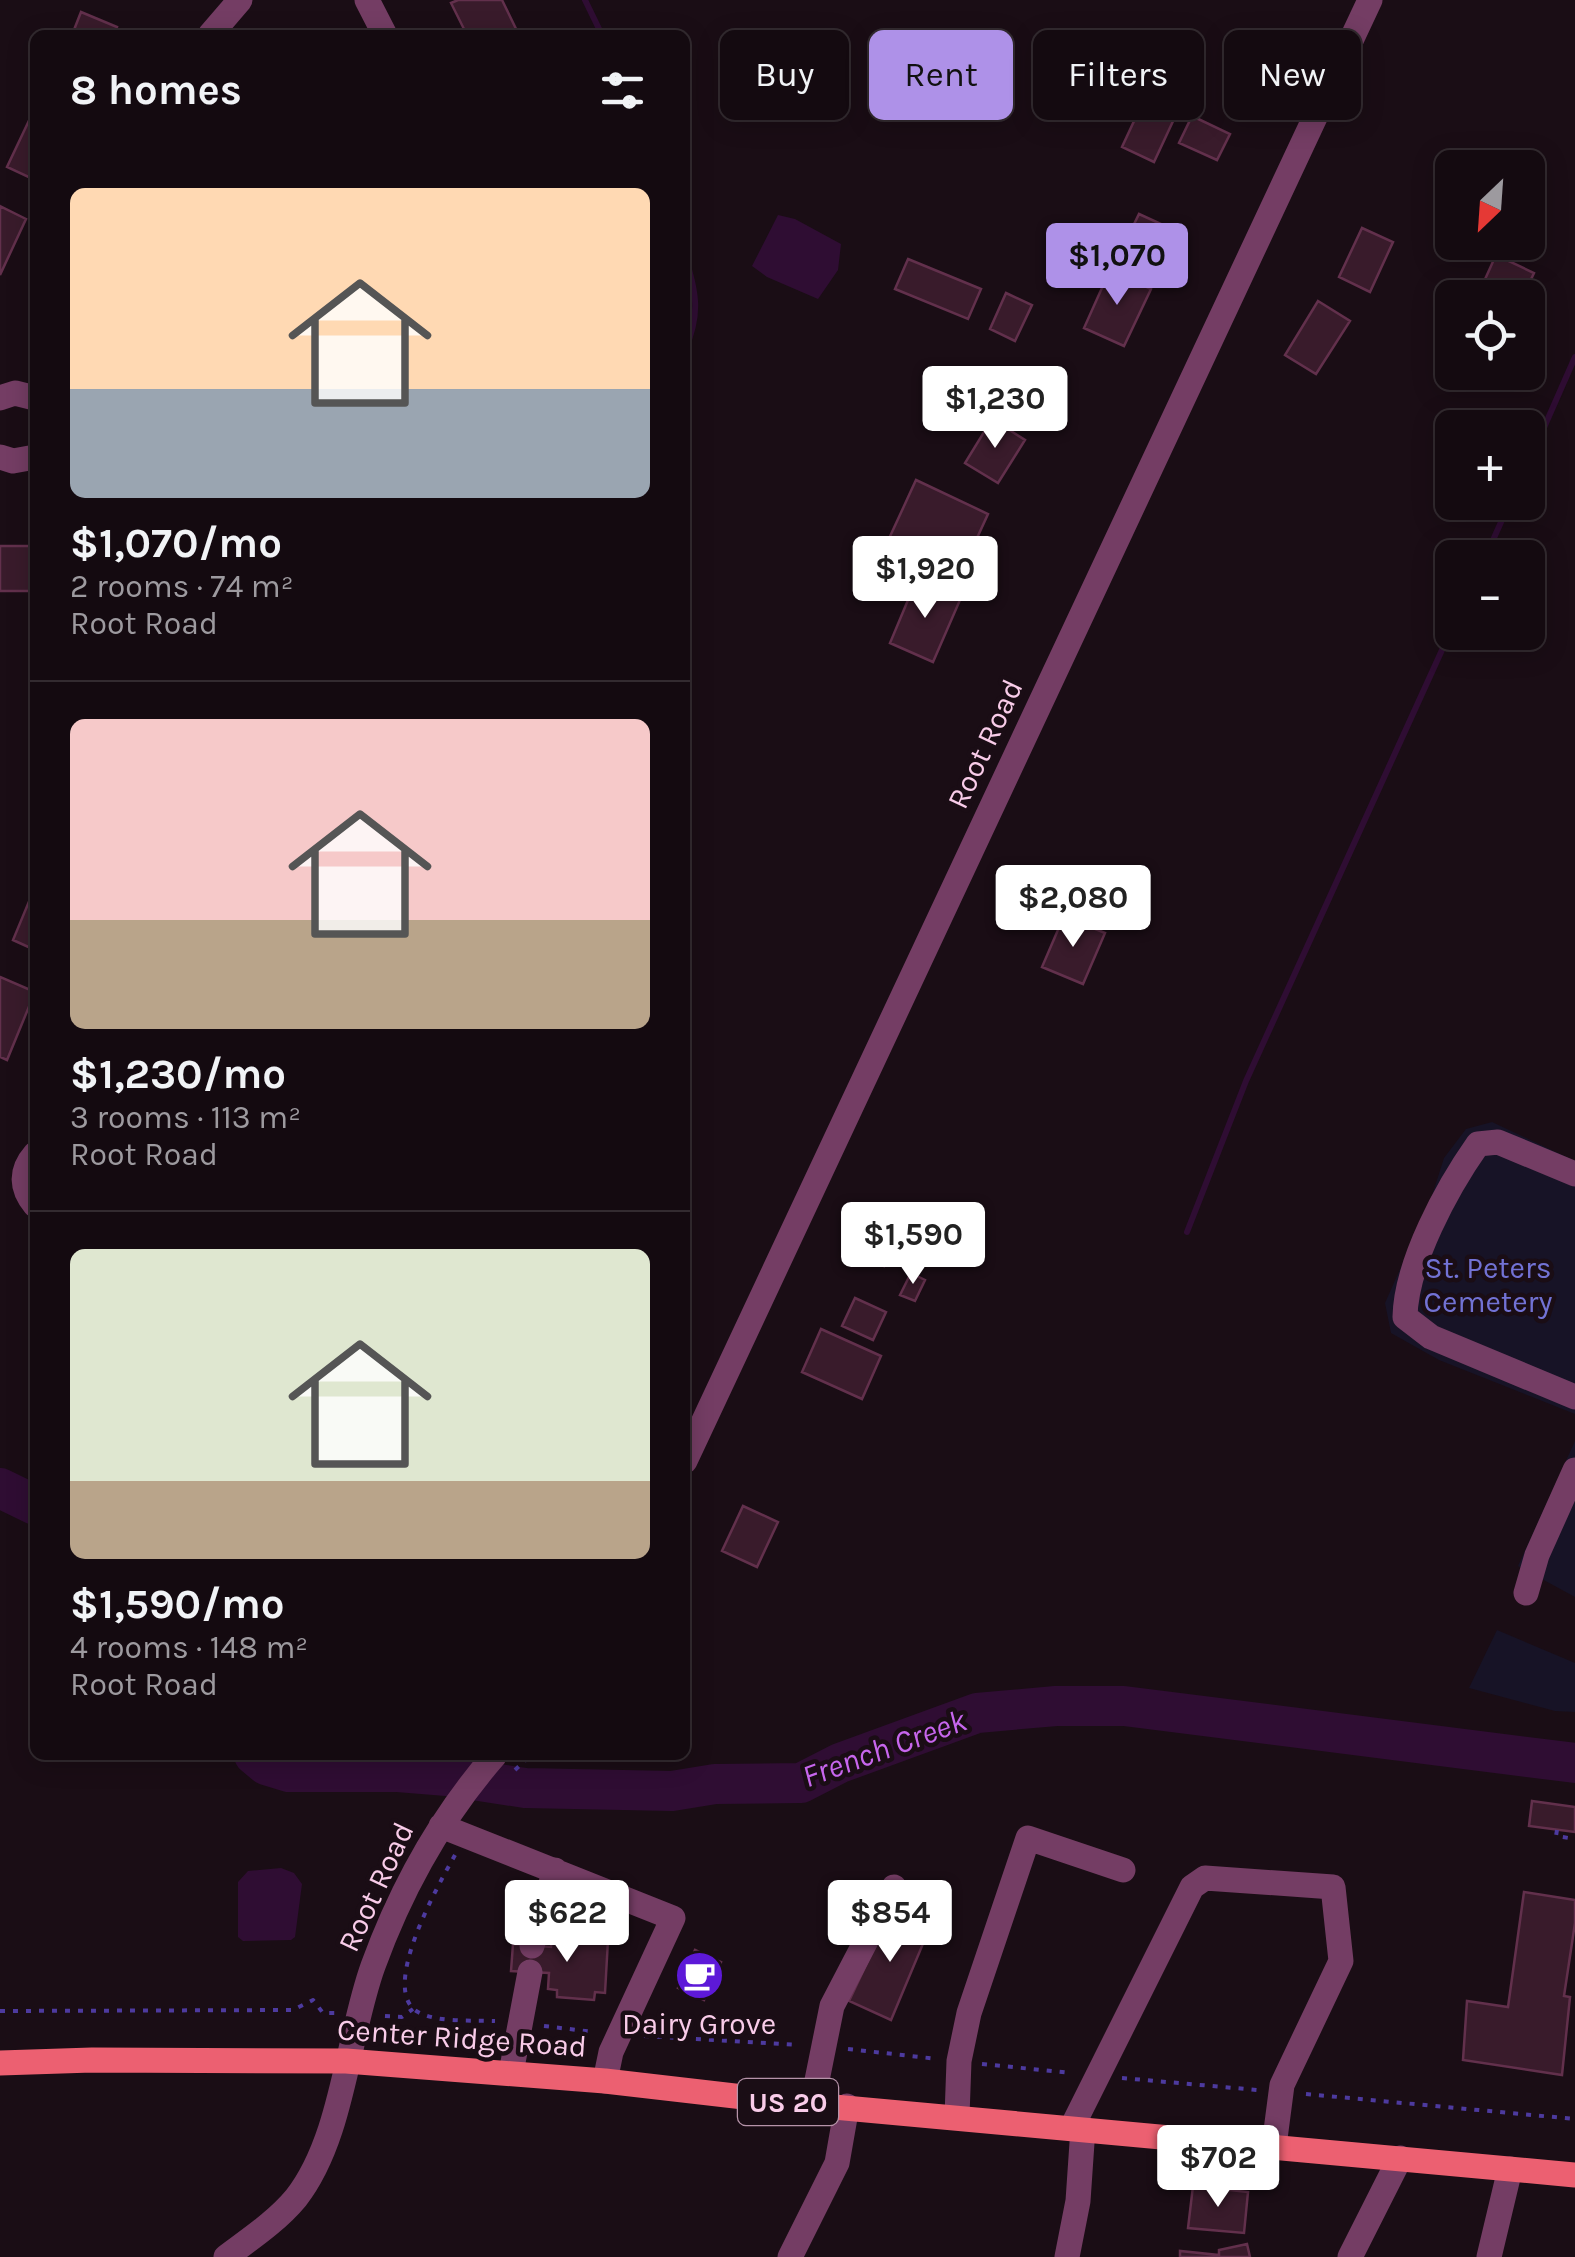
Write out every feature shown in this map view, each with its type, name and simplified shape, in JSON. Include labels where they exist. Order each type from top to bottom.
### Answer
[{"type":"main road","name":"Center Ridge Road","points":[[0,2063],[346,2061],[605,2081],[812,2104],[1575,2174]]},
{"type":"street","points":[[214,30],[240,0]]},
{"type":"street","points":[[367,0],[382,30]]},
{"type":"street","name":"Root Road","points":[[690,1450],[1370,0]]},
{"type":"street","points":[[0,398],[15,393],[30,397]]},
{"type":"street","points":[[0,457],[13,462],[30,458]]},
{"type":"street","points":[[1575,1174],[1498,1142],[1478,1144],[1453,1180],[1406,1288],[1405,1317],[1431,1337],[1575,1397]]},
{"type":"street","points":[[30,1162],[24,1182],[30,1198]]},
{"type":"street","points":[[1526,1593],[1537,1556],[1575,1470]]},
{"type":"street","name":"Root Road","points":[[226,2257],[270,2223],[295,2198],[312,2172],[336,2110],[372,1968],[387,1931],[421,1858],[441,1826],[463,1794],[501,1761]]},
{"type":"street","points":[[441,1826],[673,1918],[611,2052],[605,2081]]},
{"type":"street","points":[[957,2116],[959,2061],[969,2013],[1028,1838],[1123,1870]]},
{"type":"street","points":[[511,2074],[531,1959],[555,1870]]},
{"type":"street","points":[[1068,2257],[1078,2201],[1078,2127],[1097,2076],[1192,1888],[1205,1878],[1333,1886],[1341,1960],[1282,2092],[1274,2146]]},
{"type":"street","points":[[812,2104],[832,2006],[894,1887]]},
{"type":"street","points":[[790,2257],[837,2163],[847,2106]]},
{"type":"street","points":[[1350,2257],[1400,2158]]},
{"type":"street","points":[[1490,2257],[1510,2168]]},
{"type":"path","points":[[1557,1830],[1556,1836],[1575,1838]]},
{"type":"path","points":[[412,2009],[404,1987],[414,1941],[466,1836]]},
{"type":"path","points":[[0,2011],[292,2010],[312,2000],[323,2013]]},
{"type":"path","points":[[402,2016],[412,2009]]},
{"type":"path","points":[[412,2009],[434,2017],[619,2035],[823,2046],[1097,2076],[1575,2120]]},
{"type":"green space","name":"St. Peters Cemetery","points":[[1492,1122],[1575,1161],[1575,1414],[1439,1360],[1391,1333],[1385,1303],[1430,1202],[1444,1158],[1466,1129]]},
{"type":"green space","points":[[1575,1441],[1575,1597],[1518,1566]]},
{"type":"green space","points":[[1497,1630],[1575,1663],[1575,1712],[1555,1711],[1469,1688]]},
{"type":"shaded area","points":[[778,215],[795,219],[841,244],[838,270],[818,299],[767,277],[752,266]]},
{"type":"shaded area","points":[[281,1868],[294,1873],[302,1884],[295,1937],[243,1941],[238,1937],[238,1882],[248,1871]]},
{"type":"building","points":[[502,0],[517,30],[464,30],[451,3]]},
{"type":"building","points":[[81,12],[117,27],[116,30],[74,30]]},
{"type":"building","points":[[30,118],[30,178],[7,167]]},
{"type":"building","points":[[1135,120],[1174,120],[1154,162],[1122,147]]},
{"type":"building","points":[[1190,120],[1200,120],[1230,134],[1217,160],[1179,143]]},
{"type":"building","points":[[0,206],[26,219],[0,275]]},
{"type":"building","points":[[1139,214],[1183,234],[1164,274],[1120,253]]},
{"type":"building","points":[[1362,228],[1393,242],[1370,292],[1339,277]]},
{"type":"building","points":[[908,259],[981,289],[968,319],[895,289]]},
{"type":"building","points":[[1494,260],[1507,260],[1534,273],[1531,280],[1485,280]]},
{"type":"building","points":[[1110,270],[1151,289],[1124,346],[1084,328]]},
{"type":"building","points":[[1006,293],[1032,305],[1015,341],[990,329]]},
{"type":"building","points":[[1318,301],[1350,321],[1316,374],[1285,355]]},
{"type":"building","points":[[992,419],[1025,440],[998,483],[965,463]]},
{"type":"building","points":[[916,480],[988,514],[959,577],[887,543]]},
{"type":"building","points":[[0,546],[30,546],[30,591],[0,591]]},
{"type":"building","points":[[916,581],[960,600],[933,662],[890,643]]},
{"type":"building","points":[[30,899],[30,948],[13,940]]},
{"type":"building","points":[[1064,916],[1105,933],[1083,984],[1042,967]]},
{"type":"building","points":[[0,977],[30,990],[30,1004],[7,1060],[0,1057]]},
{"type":"building","points":[[860,1214],[900,1233],[884,1266],[844,1247]]},
{"type":"building","points":[[911,1273],[925,1280],[915,1301],[900,1295]]},
{"type":"building","points":[[855,1298],[886,1312],[873,1340],[842,1326]]},
{"type":"building","points":[[821,1329],[881,1356],[862,1399],[802,1372]]},
{"type":"building","points":[[743,1506],[778,1522],[757,1567],[722,1551]]},
{"type":"building","points":[[1532,1801],[1575,1807],[1575,1832],[1529,1826]]},
{"type":"building","points":[[1524,1892],[1575,1900],[1564,1996],[1570,1997],[1562,2075],[1463,2060],[1467,2001],[1508,2007]]},
{"type":"building","points":[[892,1910],[930,1927],[891,2020],[849,2001]]},
{"type":"building","points":[[552,1936],[608,1940],[605,1993],[595,1992],[594,2000],[557,1997],[557,1990],[548,1989],[549,1973],[511,1971],[513,1944],[551,1947]]},
{"type":"building","name":"Dairy Grove","points":[[695,1950],[721,1962],[704,2000],[678,1988]]},
{"type":"building","points":[[1193,2186],[1248,2192],[1244,2233],[1188,2228]]},
{"type":"building","points":[[1247,2244],[1250,2257],[1180,2257],[1180,2251],[1219,2255],[1219,2250]]},
{"type":"waterway","name":"French Creek","points":[[585,0],[600,30]]},
{"type":"waterway","name":"French Creek","points":[[690,274],[695,303],[690,334]]},
{"type":"waterway","points":[[1545,425],[1575,357]]},
{"type":"waterway","points":[[1493,540],[1502,520]]},
{"type":"waterway","points":[[1187,1232],[1246,1081],[1442,650]]},
{"type":"waterway","name":"French Creek","points":[[0,1488],[30,1503]]},
{"type":"waterway","name":"French Creek","points":[[260,1760],[289,1772],[398,1772],[525,1788],[672,1791],[715,1784],[801,1783],[840,1763],[977,1713],[1056,1706],[1124,1706],[1575,1763]]},
{"type":"place","name":"Dairy Grove","points":[[699,1975]]}]
